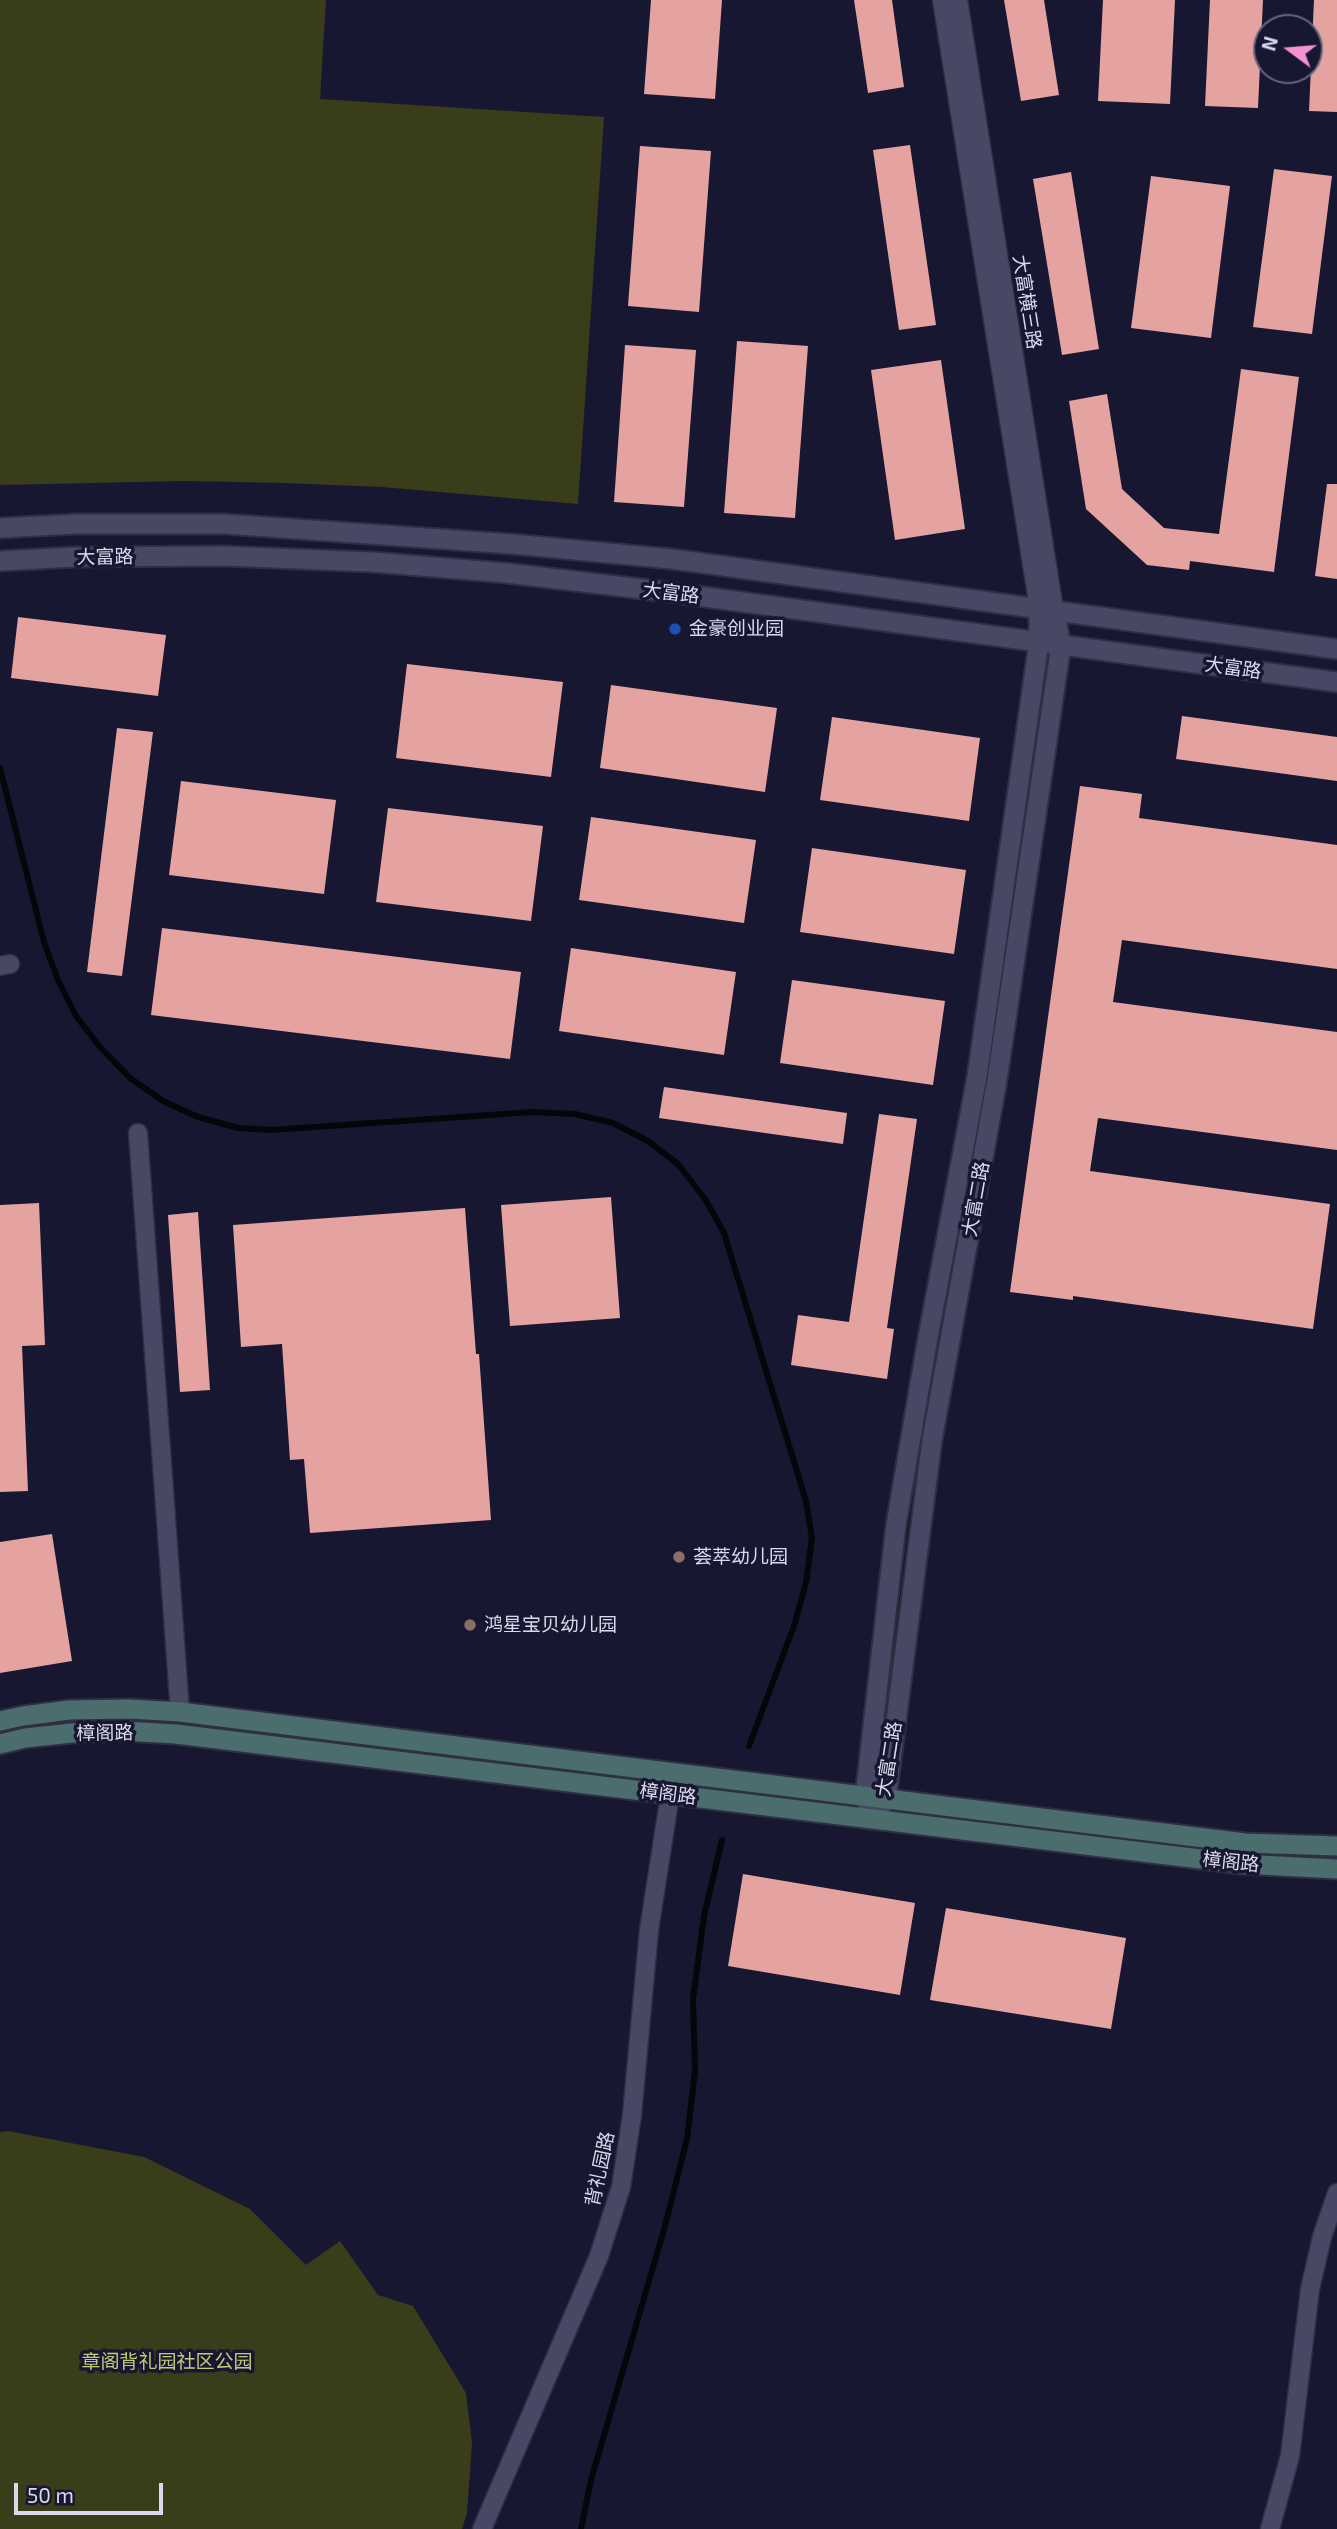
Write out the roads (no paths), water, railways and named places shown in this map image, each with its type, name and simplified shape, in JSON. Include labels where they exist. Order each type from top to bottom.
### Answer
[{"type":"main road","name":"樟阁路","points":[[0,1721],[69,1710],[180,1712],[1245,1843],[1337,1846]]},
{"type":"main road","name":"樟阁路","points":[[0,1744],[25,1738],[72,1733],[124,1731],[176,1734],[1241,1864],[1337,1869]]},
{"type":"street","name":"大富横三路","points":[[942,0],[1047,609]]},
{"type":"street","name":"大富横三路","points":[[958,0],[1047,609]]},
{"type":"street","name":"大富路","points":[[0,528],[76,524],[225,524],[512,544],[672,559],[1337,649]]},
{"type":"street","name":"大富路","points":[[0,561],[75,557],[224,556],[399,564],[506,573],[668,592],[1337,682]]},
{"type":"street","name":"大富二路","points":[[873,1819],[865,1797],[896,1525],[977,1077],[1039,642],[1047,609]]},
{"type":"street","name":"大富二路","points":[[873,1819],[886,1799],[930,1452],[997,1080],[1060,645],[1047,609]]},
{"type":"street","points":[[138,1133],[180,1712]]},
{"type":"street","name":"背礼园路","points":[[482,2529],[496,2492],[565,2341],[594,2268],[621,2187],[632,2115],[649,1930],[670,1794]]},
{"type":"street","points":[[1270,2529],[1290,2456],[1310,2289],[1322,2237],[1337,2193]]},
{"type":"waterway","points":[[0,768],[44,942],[58,980],[76,1016],[100,1047],[130,1078],[163,1101],[198,1117],[238,1128],[271,1130],[533,1112],[575,1114],[613,1123],[648,1141],[678,1164],[705,1199],[724,1233],[806,1501],[812,1538],[806,1583],[794,1626],[749,1746]]},
{"type":"waterway","points":[[581,2529],[591,2480],[665,2226],[687,2139],[695,2071],[693,1999],[704,1916],[722,1840]]},
{"type":"place","name":"金豪创业园","points":[[675,629]]},
{"type":"place","name":"荟萃幼儿园","points":[[679,1557]]},
{"type":"place","name":"鸿星宝贝幼儿园","points":[[470,1625]]},
{"type":"park label","name":"章阁背礼园社区公园","points":[[167,2362]]}]
